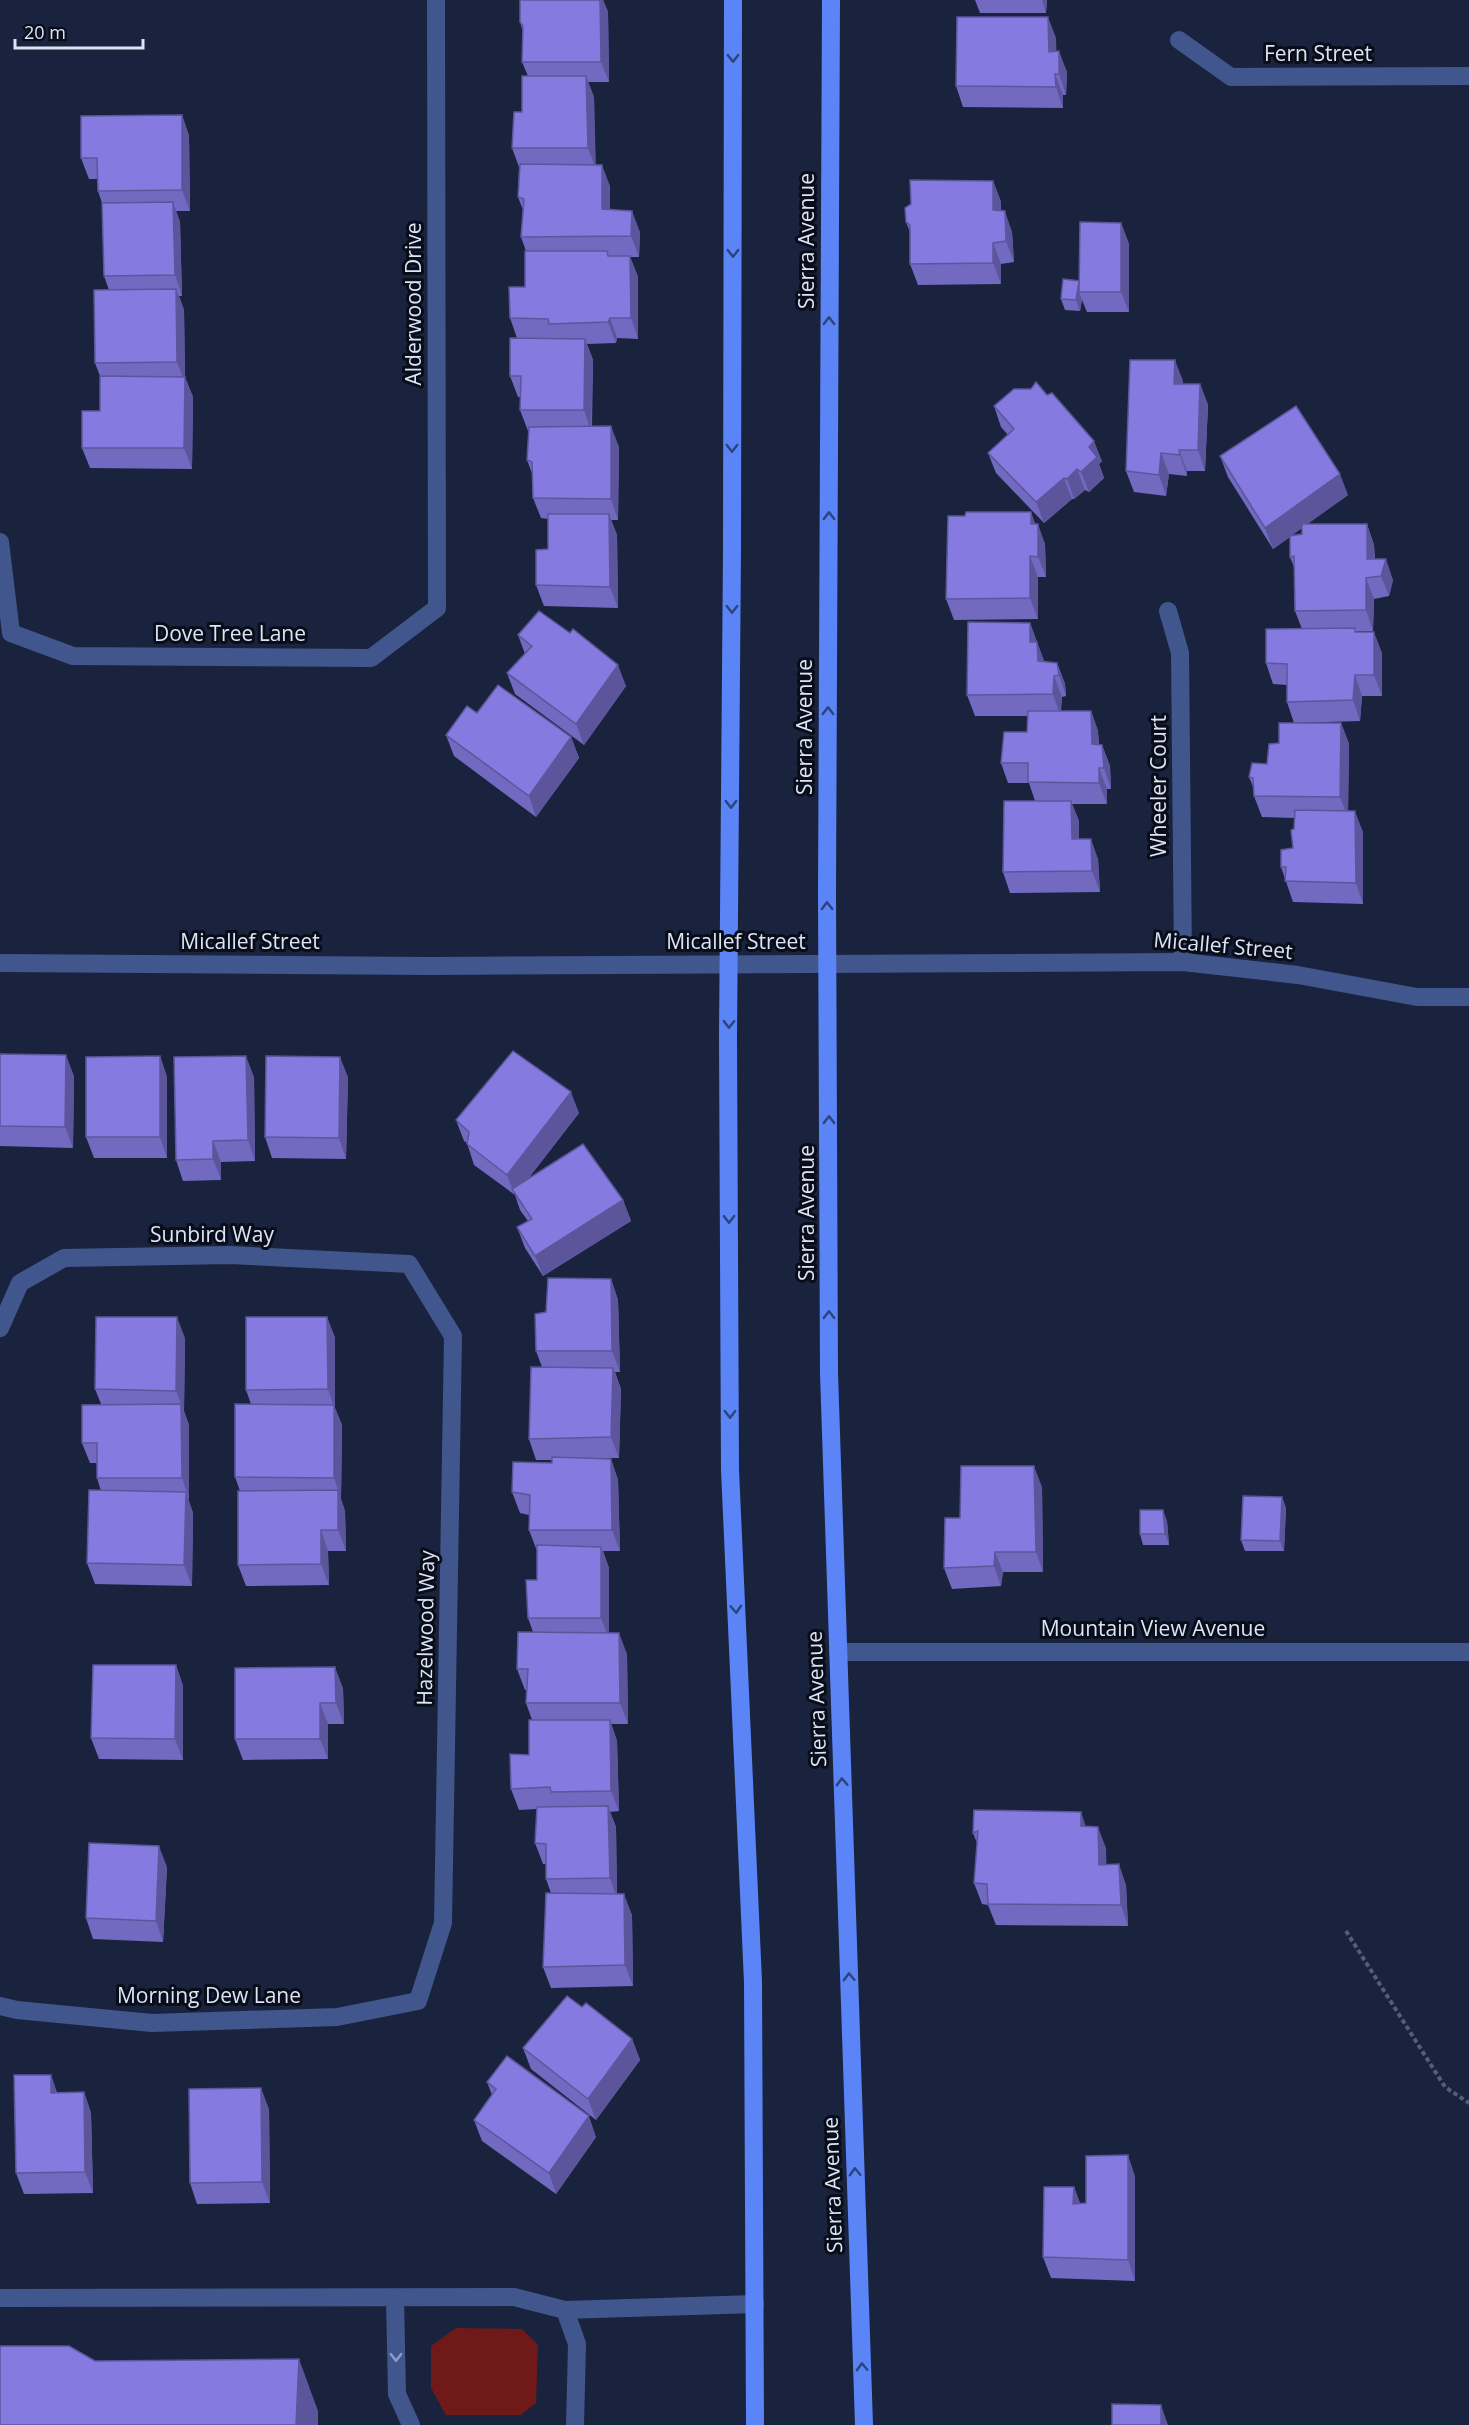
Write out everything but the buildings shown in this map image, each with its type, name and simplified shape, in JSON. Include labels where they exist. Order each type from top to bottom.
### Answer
[{"type":"main road","points":[[733,0],[728,1037],[730,1470],[753,1982],[755,2425]]},
{"type":"main road","name":"Sierra Avenue","points":[[831,0],[828,964],[830,1373],[864,2425]]},
{"type":"street","name":"Alderwood Drive","points":[[436,0],[437,608]]},
{"type":"street","name":"Fern Street","points":[[1179,40],[1231,77],[1469,76]]},
{"type":"street","name":"Dove Tree Lane","points":[[0,542],[11,633],[73,656],[371,658],[437,608]]},
{"type":"street","name":"Wheeler Court","points":[[1168,611],[1180,653],[1183,962]]},
{"type":"street","name":"Micallef Street","points":[[0,963],[730,966],[1183,962],[1298,975],[1417,997],[1469,997]]},
{"type":"street","name":"Sunbird Way","points":[[0,1328],[20,1283],[64,1258],[230,1255],[409,1264]]},
{"type":"street","name":"Hazelwood Way","points":[[409,1264],[453,1336],[444,1923],[418,2001]]},
{"type":"street","name":"Mountain View Avenue","points":[[838,1652],[1469,1652]]},
{"type":"street","name":"Morning Dew Lane","points":[[0,2006],[17,2010],[152,2023],[337,2017],[418,2001]]},
{"type":"street","points":[[0,2298],[514,2297],[565,2310],[755,2304]]},
{"type":"street","points":[[395,2298],[397,2394],[411,2425]]},
{"type":"street","points":[[565,2310],[577,2344],[576,2425]]},
{"type":"path","points":[[1346,1931],[1445,2087],[1469,2103]]},
{"type":"shaded area","points":[[456,2328],[522,2329],[538,2345],[536,2403],[521,2415],[446,2415],[431,2388],[431,2346]]}]
